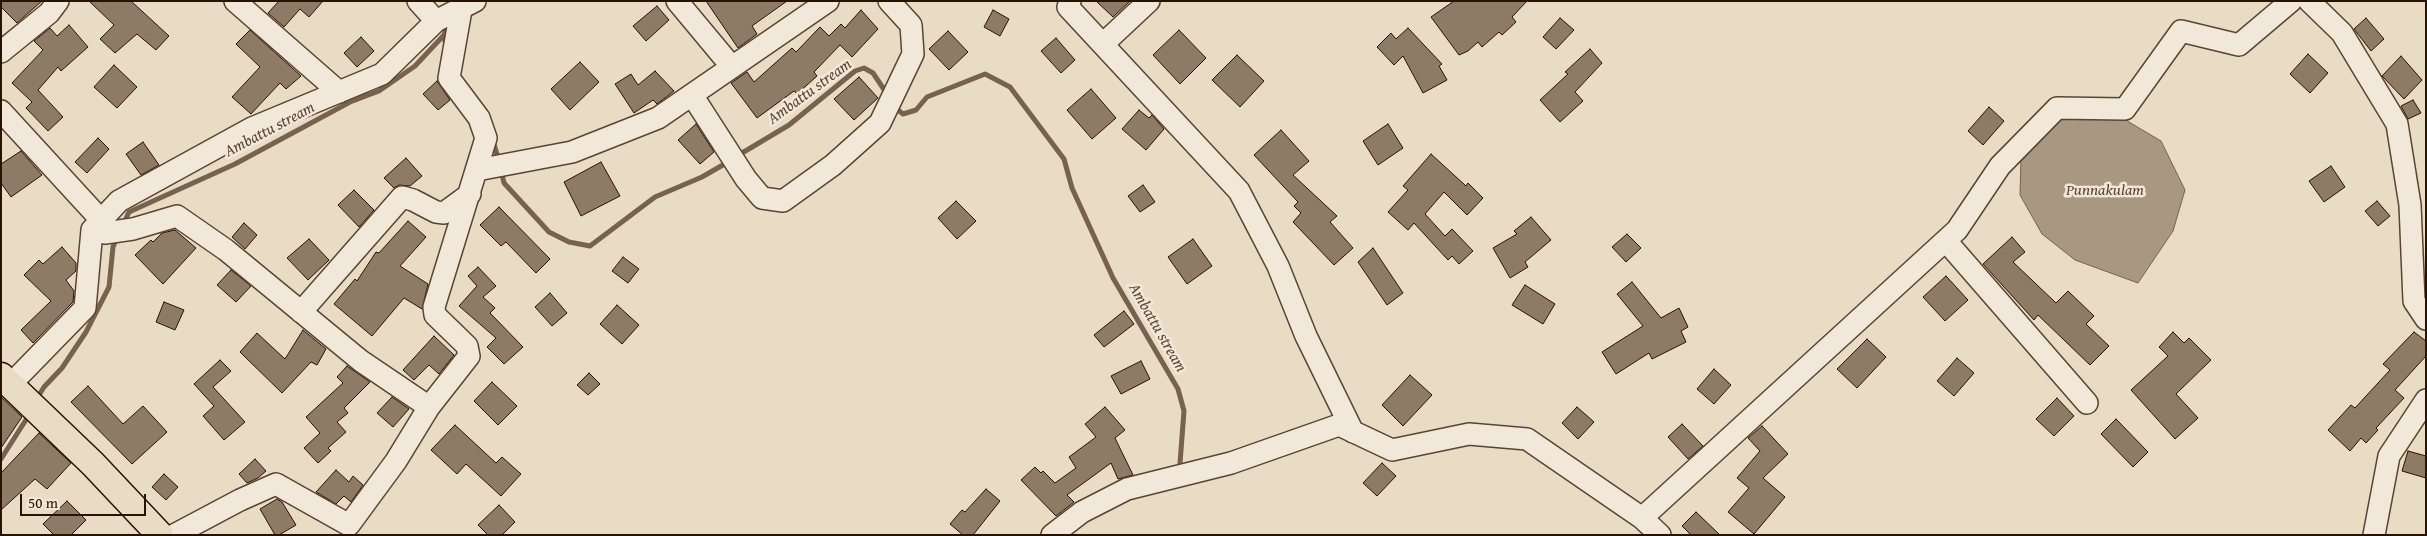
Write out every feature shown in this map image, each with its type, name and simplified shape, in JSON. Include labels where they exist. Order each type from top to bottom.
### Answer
[{"type":"main road","points":[[19,393],[160,535]]},
{"type":"street","points":[[1,52],[49,13],[58,1]]},
{"type":"street","points":[[235,1],[339,92]]},
{"type":"street","points":[[418,1],[438,21]]},
{"type":"street","points":[[676,1],[732,67]]},
{"type":"street","points":[[301,312],[402,197],[413,200],[436,212],[444,213],[470,194],[490,168],[572,152],[658,118],[828,1]]},
{"type":"street","points":[[692,94],[739,168],[762,198],[783,201],[833,165],[880,123],[912,54],[911,25],[889,1]]},
{"type":"street","points":[[1070,1],[1068,7],[1239,191],[1278,266],[1306,336],[1353,432]]},
{"type":"street","points":[[1103,44],[1149,1]]},
{"type":"street","points":[[1642,518],[1946,241],[1957,230],[2000,166],[2057,108],[2126,109],[2181,31],[2239,45],[2291,1]]},
{"type":"street","points":[[2309,1],[2342,33],[2397,124],[2410,205],[2414,301],[2426,319]]},
{"type":"street","points":[[19,393],[85,308],[99,228],[119,201],[252,128],[382,74],[438,21],[465,7]]},
{"type":"street","points":[[465,7],[449,78],[479,118],[486,138],[490,168]]},
{"type":"street","points":[[1,111],[99,228],[133,229],[177,216],[226,250],[361,361],[429,407]]},
{"type":"street","points":[[174,535],[240,500],[276,484],[353,530],[429,407],[469,356],[467,346],[435,315],[434,307],[470,194]]},
{"type":"street","points":[[1946,241],[2087,403]]},
{"type":"street","points":[[2374,535],[2389,456],[2426,400]]},
{"type":"street","points":[[1052,535],[1082,512],[1127,489],[1231,463],[1339,425],[1392,450],[1469,434],[1527,439],[1642,518],[1660,535]]},
{"type":"water","name":"Punnakulam","points":[[2112,112],[2161,141],[2185,190],[2173,231],[2138,283],[2075,260],[2042,234],[2020,195],[2021,156],[2055,113]]},
{"type":"building","points":[[1,1],[42,1],[17,23],[1,7]]},
{"type":"building","points":[[89,1],[131,1],[169,36],[156,50],[137,34],[115,53],[100,39],[114,25]]},
{"type":"building","points":[[279,1],[323,1],[309,17],[300,9],[284,27],[268,13]]},
{"type":"building","points":[[706,1],[787,1],[752,26],[757,34],[738,48]]},
{"type":"building","points":[[1096,1],[1130,1],[1113,17]]},
{"type":"building","points":[[1454,1],[1527,1],[1512,17],[1516,22],[1502,35],[1499,32],[1482,47],[1478,42],[1468,51],[1459,55],[1431,17]]},
{"type":"building","points":[[657,6],[669,20],[646,41],[633,26]]},
{"type":"building","points":[[861,10],[878,29],[852,57],[840,45],[814,72],[817,76],[797,94],[794,91],[757,118],[731,83],[747,72],[754,82],[792,48],[796,52],[820,27],[829,36],[841,24],[845,28]]},
{"type":"building","points":[[993,10],[1009,19],[1000,36],[984,27]]},
{"type":"building","points":[[1560,18],[1574,30],[1556,49],[1543,37]]},
{"type":"building","points":[[2366,18],[2384,39],[2371,51],[2354,29]]},
{"type":"building","points":[[69,25],[88,47],[61,71],[58,67],[38,90],[63,117],[48,131],[26,108],[32,102],[12,83],[43,50],[34,41],[50,28],[57,36]]},
{"type":"building","points":[[1408,28],[1442,64],[1439,66],[1447,80],[1423,93],[1403,56],[1394,65],[1377,47],[1391,33],[1396,39]]},
{"type":"building","points":[[250,30],[301,76],[286,89],[280,83],[251,114],[232,97],[260,67],[236,44]]},
{"type":"building","points":[[1179,30],[1206,58],[1180,84],[1153,55]]},
{"type":"building","points":[[948,31],[968,52],[949,70],[929,49]]},
{"type":"building","points":[[361,37],[374,51],[357,67],[344,53]]},
{"type":"building","points":[[1056,38],[1075,60],[1061,73],[1041,51]]},
{"type":"building","points":[[1590,49],[1602,63],[1575,92],[1583,101],[1560,122],[1540,100],[1568,74],[1565,72]]},
{"type":"building","points":[[2308,54],[2328,73],[2310,93],[2290,74]]},
{"type":"building","points":[[1237,55],[1264,81],[1240,107],[1212,80]]},
{"type":"building","points":[[2401,56],[2422,80],[2404,99],[2382,76]]},
{"type":"building","points":[[580,62],[599,82],[570,110],[551,89]]},
{"type":"building","points":[[114,65],[137,87],[117,108],[94,87]]},
{"type":"building","points":[[655,71],[674,91],[657,104],[653,100],[634,113],[615,84],[631,74],[638,85]]},
{"type":"building","points":[[859,77],[878,98],[854,120],[834,99]]},
{"type":"building","points":[[437,81],[450,100],[438,110],[423,94]]},
{"type":"building","points":[[1091,89],[1116,118],[1092,139],[1067,110]]},
{"type":"building","points":[[2413,100],[2421,113],[2408,119],[2401,106]]},
{"type":"building","points":[[1989,107],[2004,121],[1983,145],[1968,131]]},
{"type":"building","points":[[1139,110],[1149,118],[1152,115],[1164,129],[1146,150],[1122,129]]},
{"type":"building","points":[[696,124],[714,152],[700,164],[678,140]]},
{"type":"building","points":[[1388,124],[1403,148],[1378,165],[1363,141]]},
{"type":"building","points":[[1281,130],[1309,161],[1293,175],[1337,216],[1330,222],[1353,248],[1334,265],[1293,222],[1301,213],[1294,206],[1298,202],[1254,155]]},
{"type":"building","points":[[98,138],[109,149],[87,173],[75,162]]},
{"type":"building","points":[[143,142],[159,165],[141,175],[126,154]]},
{"type":"building","points":[[21,151],[42,175],[11,197],[1,183],[1,164]]},
{"type":"building","points":[[1431,154],[1466,186],[1468,183],[1483,198],[1467,215],[1444,192],[1425,214],[1445,236],[1452,229],[1473,251],[1459,264],[1452,256],[1448,260],[1414,223],[1408,230],[1388,212],[1408,190],[1403,186]]},
{"type":"building","points":[[406,158],[422,176],[410,186],[399,185],[394,188],[384,178]]},
{"type":"building","points":[[601,162],[620,196],[581,216],[564,182]]},
{"type":"building","points":[[2331,166],[2345,187],[2324,202],[2309,181]]},
{"type":"building","points":[[1143,185],[1155,202],[1140,212],[1128,196]]},
{"type":"building","points":[[354,190],[374,210],[359,227],[338,205]]},
{"type":"building","points":[[956,201],[976,221],[957,239],[938,218]]},
{"type":"building","points":[[2377,201],[2390,216],[2378,226],[2365,211]]},
{"type":"building","points":[[499,207],[550,259],[536,273],[506,242],[501,246],[480,225]]},
{"type":"building","points":[[1531,217],[1551,240],[1525,262],[1528,267],[1510,278],[1493,248],[1517,234],[1514,231]]},
{"type":"building","points":[[408,221],[426,237],[400,266],[428,284],[422,309],[404,298],[372,336],[334,304],[355,279],[357,281],[376,252],[379,253]]},
{"type":"building","points":[[244,223],[257,235],[245,249],[232,237]]},
{"type":"building","points":[[175,230],[196,248],[163,284],[135,255],[151,240],[153,242],[162,233]]},
{"type":"building","points":[[1627,234],[1641,248],[1626,262],[1612,247]]},
{"type":"building","points":[[2012,237],[2025,252],[2013,262],[2056,303],[2068,291],[2094,316],[2086,324],[2109,346],[2090,365],[2038,315],[2034,320],[1983,264]]},
{"type":"building","points":[[309,239],[329,260],[308,280],[287,258]]},
{"type":"building","points":[[1193,239],[1212,266],[1187,284],[1168,257]]},
{"type":"building","points":[[62,247],[76,263],[76,271],[66,280],[74,291],[73,302],[33,343],[21,330],[51,301],[24,275],[39,260],[43,264]]},
{"type":"building","points":[[1373,248],[1403,293],[1387,305],[1358,262]]},
{"type":"building","points":[[623,257],[639,269],[628,283],[612,271]]},
{"type":"building","points":[[478,267],[496,286],[483,297],[495,308],[490,313],[523,347],[504,364],[487,347],[496,338],[459,306],[477,286],[468,276]]},
{"type":"building","points":[[231,270],[251,286],[236,302],[217,285]]},
{"type":"building","points":[[1946,276],[1968,300],[1945,321],[1923,297]]},
{"type":"building","points":[[1632,282],[1661,318],[1679,308],[1688,327],[1681,331],[1686,342],[1652,359],[1649,353],[1616,374],[1602,352],[1643,326],[1617,294]]},
{"type":"building","points":[[1525,285],[1555,304],[1543,324],[1512,305]]},
{"type":"building","points":[[550,293],[567,313],[552,326],[535,307]]},
{"type":"building","points":[[164,302],[184,310],[175,330],[156,322]]},
{"type":"building","points":[[617,305],[639,325],[622,344],[600,324]]},
{"type":"building","points":[[1124,311],[1134,324],[1104,347],[1094,335]]},
{"type":"building","points":[[303,330],[326,349],[317,365],[311,362],[282,393],[240,352],[257,333],[285,359]]},
{"type":"building","points":[[2173,332],[2184,343],[2189,338],[2211,360],[2176,394],[2198,418],[2175,439],[2131,390],[2168,356],[2159,347]]},
{"type":"building","points":[[2414,332],[2426,341],[2426,356],[2395,390],[2404,398],[2376,428],[2378,430],[2366,443],[2361,438],[2350,451],[2328,430],[2351,405],[2355,408],[2390,370],[2383,364]]},
{"type":"building","points":[[434,336],[454,355],[439,374],[429,365],[414,380],[403,370]]},
{"type":"building","points":[[1867,339],[1886,357],[1857,388],[1837,369]]},
{"type":"building","points":[[1957,358],[1974,373],[1954,396],[1937,381]]},
{"type":"building","points":[[220,360],[231,371],[213,387],[245,422],[224,440],[203,416],[214,406],[194,384]]},
{"type":"building","points":[[1141,361],[1150,379],[1121,394],[1111,376]]},
{"type":"building","points":[[347,366],[370,382],[344,408],[348,413],[337,422],[346,432],[328,448],[331,451],[318,463],[304,448],[320,433],[306,417],[343,383],[337,377]]},
{"type":"building","points":[[1714,369],[1731,385],[1714,404],[1697,389]]},
{"type":"building","points":[[589,373],[600,384],[588,395],[577,385]]},
{"type":"building","points":[[1410,375],[1432,395],[1403,426],[1382,405]]},
{"type":"building","points":[[492,382],[517,406],[498,425],[474,401]]},
{"type":"building","points":[[88,386],[123,424],[143,406],[167,432],[132,464],[71,402]]},
{"type":"building","points":[[1,397],[22,417],[1,448]]},
{"type":"building","points":[[392,397],[409,409],[393,427],[377,413]]},
{"type":"building","points":[[2057,398],[2074,416],[2054,436],[2036,419]]},
{"type":"building","points":[[1105,407],[1125,430],[1115,438],[1133,475],[1118,479],[1111,463],[1067,495],[1074,502],[1056,516],[1021,480],[1035,467],[1041,473],[1043,471],[1055,483],[1076,468],[1069,457],[1096,437],[1085,424]]},
{"type":"building","points":[[1577,407],[1594,422],[1578,439],[1562,423]]},
{"type":"building","points":[[2116,419],[2148,452],[2133,467],[2101,434]]},
{"type":"building","points":[[1682,424],[1703,446],[1688,459],[1668,437]]},
{"type":"building","points":[[455,425],[496,463],[502,457],[521,474],[501,496],[466,464],[457,474],[431,450]]},
{"type":"building","points":[[1762,426],[1788,454],[1763,478],[1785,497],[1754,534],[1728,512],[1749,488],[1737,478],[1760,451],[1748,438]]},
{"type":"building","points":[[39,433],[71,463],[47,489],[35,479],[1,510],[1,473]]},
{"type":"building","points":[[2408,451],[2426,456],[2426,478],[2402,471]]},
{"type":"building","points":[[255,459],[266,471],[258,478],[247,483],[239,474]]},
{"type":"building","points":[[1382,463],[1396,476],[1377,496],[1363,483]]},
{"type":"building","points":[[336,470],[349,482],[353,476],[363,485],[351,502],[344,496],[336,504],[316,492]]},
{"type":"building","points":[[164,474],[178,487],[166,500],[152,487]]},
{"type":"building","points":[[986,489],[1000,501],[973,535],[963,535],[950,524],[962,510],[965,512]]},
{"type":"building","points":[[277,499],[282,502],[296,525],[279,535],[275,535],[260,509]]},
{"type":"building","points":[[67,501],[86,520],[71,535],[54,535],[43,524]]},
{"type":"building","points":[[499,505],[515,522],[502,535],[488,535],[478,525]]},
{"type":"building","points":[[1696,512],[1720,535],[1691,535],[1682,526]]},
{"type":"waterway","name":"Ambattu stream","points":[[123,225],[129,212],[235,164],[350,102],[379,91],[415,66],[444,35],[449,21]]},
{"type":"waterway","name":"Ambattu stream","points":[[444,35],[446,46]]},
{"type":"waterway","name":"Ambattu stream","points":[[737,156],[789,125],[855,71],[864,68],[873,73],[887,94]]},
{"type":"waterway","name":"Ambattu stream","points":[[893,106],[903,114],[916,110],[927,97],[985,74],[1010,87],[1064,159],[1072,188],[1113,278],[1178,389],[1184,411],[1180,463]]},
{"type":"waterway","name":"Ambattu stream","points":[[493,141],[499,161]]},
{"type":"waterway","name":"Ambattu stream","points":[[501,170],[504,183],[549,232],[569,242],[590,246],[655,197],[702,177],[728,162]]},
{"type":"waterway","points":[[36,400],[44,387],[62,368],[86,332],[109,287],[113,247],[117,237]]},
{"type":"waterway","points":[[1,459],[29,415]]}]
